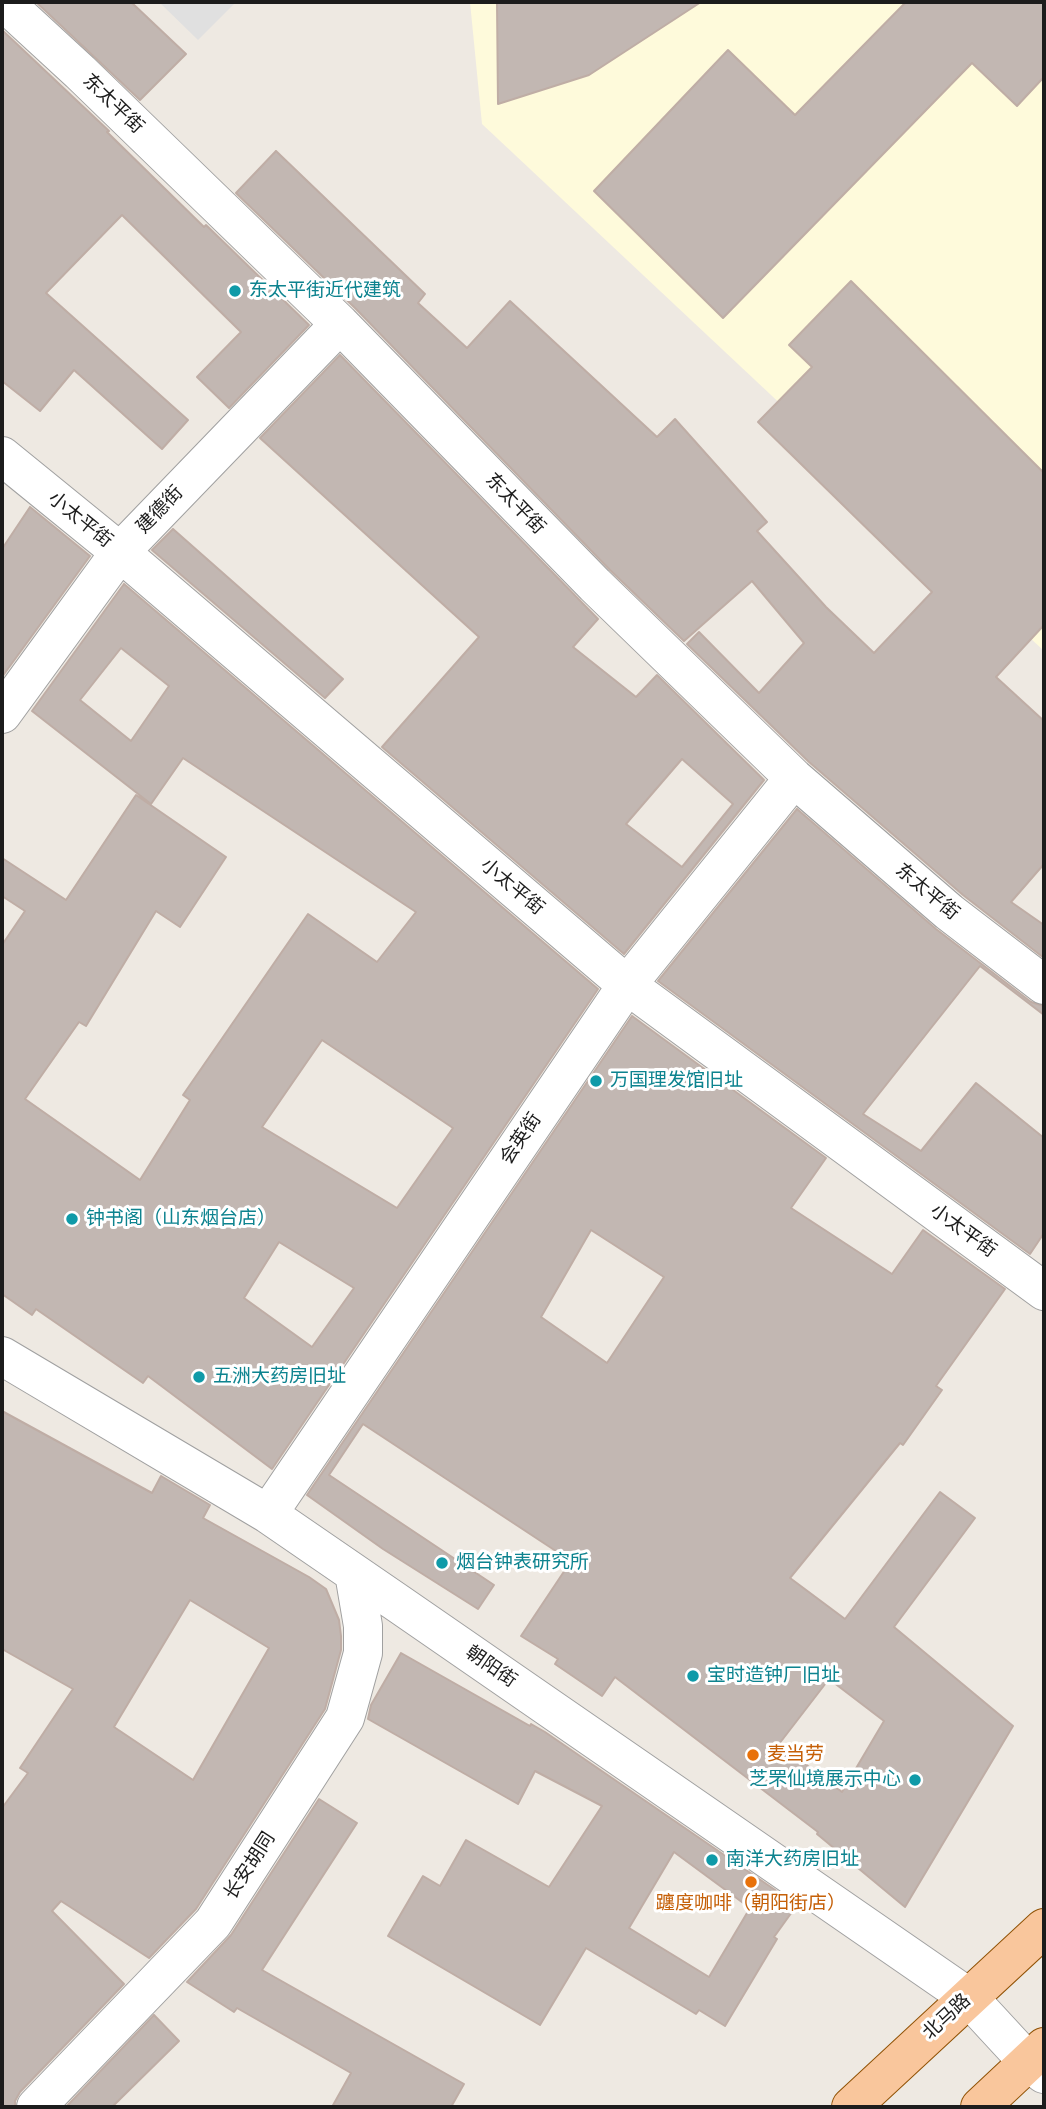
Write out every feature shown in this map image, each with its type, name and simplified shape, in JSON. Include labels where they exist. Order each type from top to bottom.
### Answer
[{"type":"main road","name":"北马路","points":[[851,2107],[1044,1928]]},
{"type":"main road","points":[[980,2107],[1039,2061]]},
{"type":"street","name":"东太平街","points":[[4,2],[340,324],[595,585],[794,778],[949,912],[1044,985]]},
{"type":"street","name":"建德街","points":[[2,714],[120,552],[340,324]]},
{"type":"street","name":"小太平街","points":[[2,456],[120,552],[627,985],[1044,1291]]},
{"type":"street","name":"会英街","points":[[268,1514],[627,985],[794,778]]},
{"type":"street","name":"朝阳街","points":[[5,1368],[268,1514],[968,1997],[1039,2061]]},
{"type":"street","name":"长安胡同","points":[[36,2107],[214,1923],[345,1718],[363,1653],[363,1626],[354,1573]]},
{"type":"shaded area","points":[[159,2],[236,2],[198,40]]},
{"type":"shaded area","points":[[470,2],[1044,2],[1044,651],[482,124]]},
{"type":"building","points":[[36,2],[131,2],[186,54],[140,100]]},
{"type":"building","points":[[497,2],[701,2],[589,75],[498,104]]},
{"type":"building","points":[[906,2],[1044,2],[1044,77],[1017,106],[972,63],[723,318],[594,191],[728,50],[795,115]]},
{"type":"building","points":[[2,30],[309,325],[229,408],[197,377],[241,332],[122,215],[46,293],[188,420],[162,449],[74,370],[40,411],[2,381]]},
{"type":"building","points":[[276,151],[425,294],[418,303],[467,348],[510,301],[657,437],[675,419],[767,522],[757,531],[826,607],[874,653],[932,592],[758,422],[812,367],[789,345],[851,281],[1044,473],[1044,625],[996,677],[1044,721],[1044,864],[1011,902],[1044,925],[1044,958],[963,895],[809,762],[687,644],[699,632],[759,693],[804,643],[752,581],[684,641],[610,570],[356,309],[236,193]]},
{"type":"building","points":[[340,355],[598,619],[573,647],[636,697],[657,675],[764,780],[624,954],[382,747],[479,637],[260,438]],"holes":[[[682,759],[733,804],[682,867],[626,824]]]},
{"type":"building","points":[[30,507],[90,556],[2,677],[2,549]]},
{"type":"building","points":[[173,529],[343,679],[325,698],[152,550]]},
{"type":"building","points":[[124,584],[598,989],[272,1469],[148,1376],[143,1383],[36,1309],[32,1315],[2,1294],[2,945],[25,911],[2,896],[2,858],[66,900],[136,795],[226,857],[180,927],[156,911],[86,1026],[79,1022],[25,1099],[140,1180],[190,1100],[183,1095],[308,914],[377,962],[416,912],[183,758],[151,804],[32,711]],"holes":[[[121,648],[169,686],[131,741],[80,700]],[[322,1040],[453,1128],[397,1208],[262,1127]],[[279,1242],[354,1288],[312,1347],[244,1298]]]},
{"type":"building","points":[[797,809],[936,929],[1031,1002],[1044,1006],[1044,1015],[980,966],[863,1114],[921,1151],[976,1083],[1044,1138],[1044,1233],[1030,1254],[658,981]]},
{"type":"building","points":[[632,1016],[826,1158],[791,1208],[892,1274],[923,1230],[1005,1289],[936,1386],[942,1390],[903,1445],[900,1443],[790,1578],[845,1619],[940,1492],[975,1518],[894,1627],[1013,1726],[905,1907],[817,1834],[818,1832],[615,1677],[602,1696],[555,1664],[558,1659],[521,1636],[571,1561],[363,1424],[329,1475],[494,1585],[478,1609],[383,1549],[307,1495]],"holes":[[[591,1230],[664,1277],[607,1363],[541,1317]],[[829,1679],[884,1721],[842,1792],[779,1744]]]},
{"type":"building","points":[[2,1411],[152,1493],[161,1476],[210,1505],[203,1518],[326,1589],[339,1620],[341,1636],[341,1650],[325,1709],[196,1909],[149,1958],[61,1901],[52,1911],[124,1984],[20,2092],[15,2107],[2,2107],[2,1808],[28,1773],[20,1768],[73,1689],[2,1649]],"holes":[[[190,1600],[269,1648],[193,1780],[114,1727]]]},
{"type":"building","points":[[401,1653],[545,1732],[797,1905],[774,1937],[777,1939],[725,2026],[699,2010],[696,2014],[586,1948],[540,2025],[388,1936],[423,1876],[440,1886],[466,1840],[549,1887],[602,1806],[535,1771],[518,1804],[368,1719],[371,1705]],"holes":[[[674,1852],[750,1908],[709,1977],[629,1928]]]},
{"type":"building","points":[[319,1799],[357,1823],[262,1970],[464,2084],[451,2107],[332,2107],[351,2073],[237,2008],[234,2012],[187,1982],[231,1935]]},
{"type":"building","points":[[154,2015],[179,2041],[112,2107],[66,2107]]},
{"type":"place","name":"东太平街近代建筑","points":[[235,291]]},
{"type":"place","name":"万国理发馆旧址","points":[[596,1081]]},
{"type":"place","name":"钟书阁（山东烟台店）","points":[[72,1219]]},
{"type":"place","name":"五洲大药房旧址","points":[[199,1377]]},
{"type":"place","name":"烟台钟表研究所","points":[[442,1563]]},
{"type":"place","name":"宝时造钟厂旧址","points":[[693,1676]]},
{"type":"place","name":"麦当劳","points":[[753,1755]]},
{"type":"place","name":"芝罘仙境展示中心","points":[[915,1780]]},
{"type":"place","name":"南洋大药房旧址","points":[[712,1860]]},
{"type":"place","name":"躔度咖啡（朝阳街店）","points":[[751,1882]]}]
